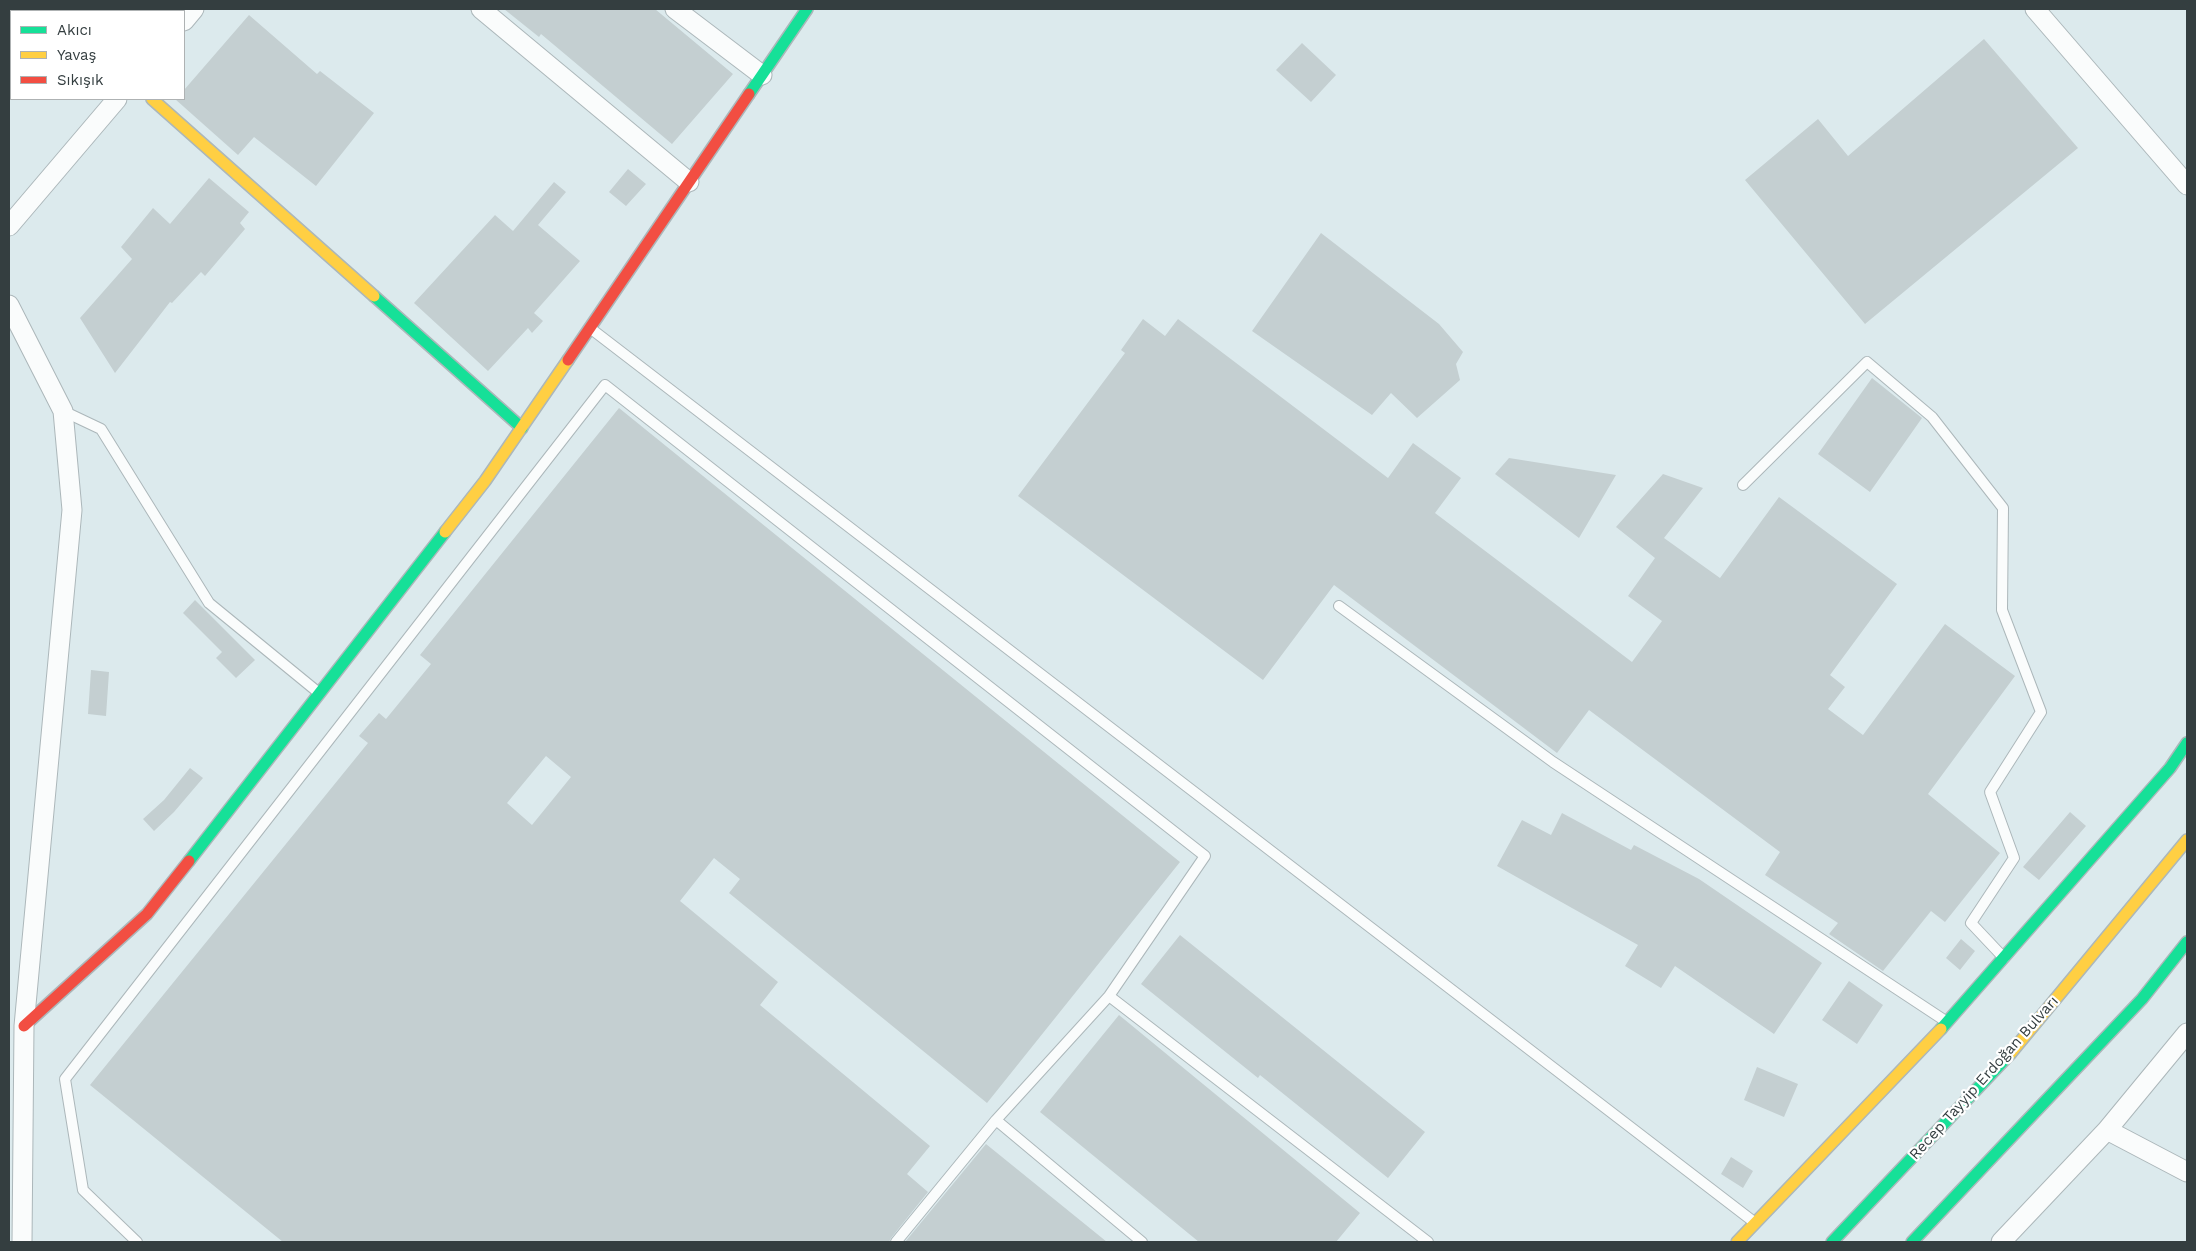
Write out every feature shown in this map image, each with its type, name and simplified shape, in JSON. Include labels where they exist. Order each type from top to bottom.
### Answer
[{"type":"main road","points":[[24,1026],[147,914],[485,481],[807,9]]},
{"type":"main road","points":[[153,100],[522,428]]},
{"type":"main road","points":[[1737,1242],[1947,1023],[2170,768],[2187,742]]},
{"type":"main road","name":"Recep Tayyip Erdoğan Bulvarı","points":[[1832,1242],[2018,1045],[2187,840]]},
{"type":"main road","points":[[1912,1242],[2142,999],[2187,942]]},
{"type":"street","points":[[185,20],[194,9]]},
{"type":"street","points":[[481,9],[689,182]]},
{"type":"street","points":[[675,9],[762,75]]},
{"type":"street","points":[[2035,9],[2187,185]]},
{"type":"street","points":[[9,226],[116,100]]},
{"type":"street","points":[[9,305],[63,411],[72,510],[24,1026],[22,1242]]},
{"type":"street","points":[[2000,1242],[2107,1130],[2187,1033]]},
{"type":"street","points":[[2107,1130],[2187,1172]]},
{"type":"lane","points":[[590,327],[1755,1223]]},
{"type":"lane","points":[[1742,485],[1867,362],[1932,417],[2003,508],[2002,610],[2041,712],[1990,792],[2014,858],[1971,923],[2005,958]]},
{"type":"lane","points":[[137,1242],[83,1190],[65,1079],[604,385],[1206,856],[1109,996],[996,1120],[896,1242]]},
{"type":"lane","points":[[63,411],[101,429],[209,603],[319,694]]},
{"type":"lane","points":[[1339,606],[1554,762],[1947,1023]]},
{"type":"lane","points":[[1109,996],[1428,1242]]},
{"type":"lane","points":[[996,1120],[1142,1242]]},
{"type":"building","points":[[504,9],[655,9],[733,74],[672,144],[541,34],[539,37]]},
{"type":"building","points":[[249,15],[317,74],[320,71],[374,113],[316,186],[254,137],[238,155],[176,100],[185,100],[185,89]]},
{"type":"building","points":[[1984,39],[2078,148],[1865,324],[1745,180],[1818,119],[1848,156]]},
{"type":"building","points":[[1302,43],[1336,75],[1311,102],[1276,70]]},
{"type":"building","points":[[628,169],[646,184],[626,206],[609,192]]},
{"type":"building","points":[[209,178],[249,212],[240,223],[245,229],[205,276],[201,272],[172,303],[170,302],[115,373],[80,318],[132,259],[121,247],[153,208],[170,224]]},
{"type":"building","points":[[554,182],[566,192],[538,225],[580,261],[534,313],[543,321],[532,333],[528,328],[488,371],[414,303],[495,215],[513,231]]},
{"type":"building","points":[[1321,233],[1439,324],[1463,352],[1456,364],[1460,380],[1417,418],[1391,393],[1372,415],[1252,331]]},
{"type":"building","points":[[1143,319],[1165,336],[1178,319],[1388,478],[1413,443],[1461,478],[1435,513],[1632,662],[1662,621],[1628,596],[1655,558],[1616,527],[1663,474],[1703,488],[1664,538],[1720,578],[1779,497],[1897,584],[1830,675],[1845,687],[1828,709],[1863,735],[1945,624],[2015,676],[1928,794],[2000,853],[1945,922],[1931,911],[1883,971],[1829,934],[1838,923],[1765,875],[1780,852],[1589,710],[1557,753],[1334,585],[1263,680],[1018,496],[1125,353],[1121,350]]},
{"type":"building","points":[[1872,378],[1922,418],[1870,492],[1818,454]]},
{"type":"building","points":[[619,408],[1180,862],[987,1103],[729,893],[740,879],[714,858],[680,901],[778,982],[760,1005],[930,1146],[907,1174],[928,1192],[889,1242],[283,1242],[90,1085],[368,743],[359,736],[379,713],[386,719],[431,664],[420,655]],"holes":[[[546,756],[571,777],[532,825],[507,803]]]},
{"type":"building","points":[[1509,458],[1616,475],[1579,538],[1495,474]]},
{"type":"building","points":[[195,600],[255,660],[236,678],[216,658],[222,652],[183,613]]},
{"type":"building","points":[[91,670],[109,672],[106,716],[88,714]]},
{"type":"building","points":[[190,768],[203,778],[174,812],[154,831],[143,819],[164,800]]},
{"type":"building","points":[[2070,812],[2086,826],[2039,880],[2023,867]]},
{"type":"building","points":[[1562,813],[1631,850],[1634,845],[1699,879],[1822,963],[1774,1034],[1675,966],[1661,988],[1625,966],[1638,945],[1497,866],[1522,820],[1551,835]]},
{"type":"building","points":[[1180,935],[1425,1132],[1388,1178],[1260,1075],[1258,1078],[1141,984]]},
{"type":"building","points":[[1961,939],[1975,951],[1960,970],[1946,958]]},
{"type":"building","points":[[1849,981],[1883,1005],[1857,1044],[1822,1020]]},
{"type":"building","points":[[1119,1015],[1360,1213],[1336,1242],[1199,1242],[1040,1112]]},
{"type":"building","points":[[1757,1067],[1798,1084],[1784,1117],[1744,1100]]},
{"type":"building","points":[[986,1144],[1107,1242],[905,1242]]},
{"type":"building","points":[[1731,1157],[1753,1171],[1743,1188],[1721,1174]]},
{"type":"traffic: fast","points":[[749,94],[807,9]]},
{"type":"traffic: fast","points":[[374,296],[522,428]]},
{"type":"traffic: fast","points":[[189,861],[445,532]]},
{"type":"traffic: fast","points":[[1941,1029],[2170,768],[2187,743]]},
{"type":"traffic: fast","points":[[1912,1242],[2142,999],[2187,942]]},
{"type":"traffic: fast","points":[[1832,1242],[2010,1054]]},
{"type":"traffic: slow","points":[[153,100],[374,296]]},
{"type":"traffic: slow","points":[[445,532],[485,481],[568,360]]},
{"type":"traffic: slow","points":[[2010,1054],[2187,840]]},
{"type":"traffic: slow","points":[[1737,1242],[1941,1029]]},
{"type":"traffic: jam","points":[[568,360],[749,94]]},
{"type":"traffic: jam","points":[[24,1026],[147,914],[189,861]]}]
